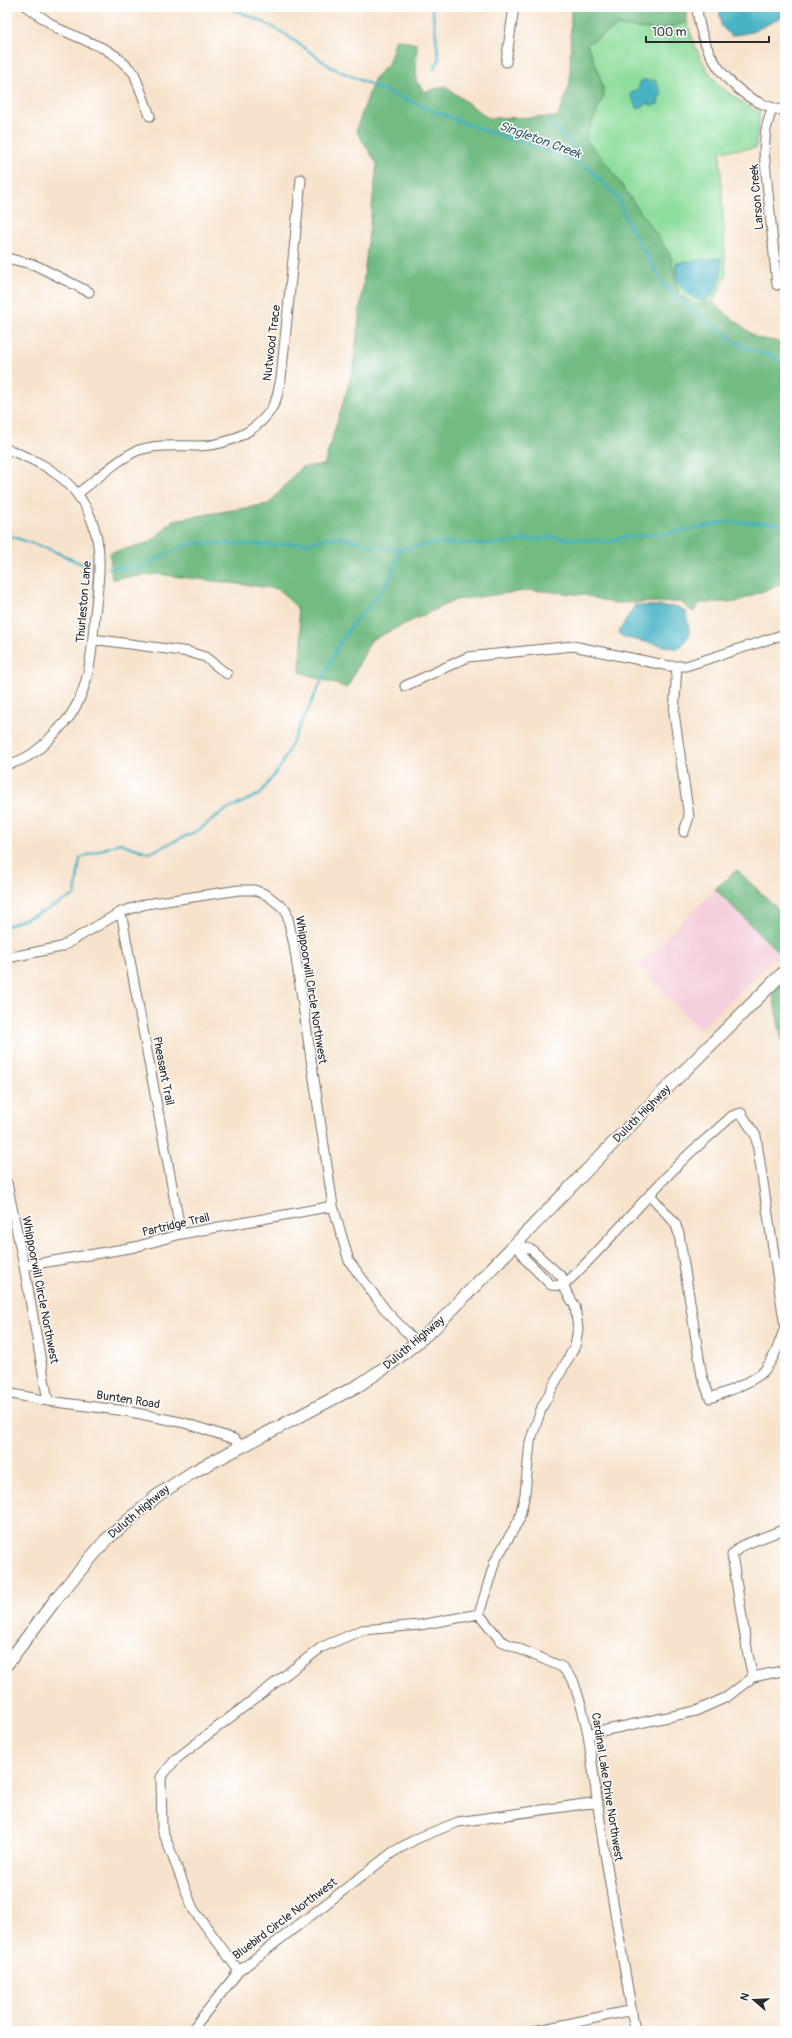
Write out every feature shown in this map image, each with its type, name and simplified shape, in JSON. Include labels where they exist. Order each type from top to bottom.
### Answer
[{"type":"main road","name":"Duluth Highway","points":[[7,1664],[59,1595],[106,1540],[170,1485],[241,1446],[359,1385],[417,1343],[517,1244],[652,1103],[785,971]]},
{"type":"street","points":[[27,7],[57,28],[105,49],[116,56],[134,73],[150,116]]},
{"type":"street","points":[[506,62],[514,7]]},
{"type":"street","points":[[697,7],[701,32],[716,66],[730,82],[743,92],[772,108],[785,111]]},
{"type":"street","name":"Larson Creek","points":[[772,108],[766,129],[764,145],[777,285]]},
{"type":"street","name":"Nutwood Trace","points":[[77,494],[125,456],[139,450],[170,446],[202,446],[224,442],[247,434],[264,419],[275,402],[281,379],[301,179]]},
{"type":"street","points":[[7,258],[35,265],[90,292]]},
{"type":"street","name":"Thurleston Lane","points":[[7,449],[33,459],[48,468],[77,494],[85,508],[97,536],[100,562],[90,666],[83,692],[72,714],[43,747],[13,763],[7,764]]},
{"type":"street","points":[[405,686],[468,657],[573,646],[669,666],[686,666],[785,634]]},
{"type":"street","points":[[93,639],[189,652],[205,657],[227,674]]},
{"type":"street","points":[[677,666],[674,713],[689,817],[684,832]]},
{"type":"street","name":"Whippoorwill Circle Northwest","points":[[7,958],[61,947],[121,912],[168,900],[239,890],[254,890],[267,895],[286,910],[294,945],[333,1206],[349,1261],[387,1312],[417,1343]]},
{"type":"street","name":"Pheasant Trail","points":[[121,912],[181,1234]]},
{"type":"street","points":[[517,1244],[524,1259],[551,1285],[563,1286],[618,1231],[650,1195],[691,1152],[732,1116],[741,1113],[756,1136],[785,1327],[779,1346],[763,1372],[735,1388],[710,1398],[702,1376],[675,1223],[650,1195]]},
{"type":"street","name":"Whippoorwill Circle Northwest","points":[[7,1183],[24,1266],[48,1401]]},
{"type":"street","name":"Partridge Trail","points":[[24,1266],[135,1247],[181,1234],[333,1206]]},
{"type":"street","points":[[479,1614],[495,1561],[519,1520],[525,1494],[532,1435],[542,1407],[576,1346],[578,1329],[575,1306],[563,1286],[562,1277],[532,1250],[517,1244]]},
{"type":"street","name":"Bunten Road","points":[[7,1393],[48,1401],[126,1411],[185,1423],[234,1439],[241,1446]]},
{"type":"street","points":[[753,1677],[732,1555],[741,1546],[785,1529]]},
{"type":"street","name":"Cardinal Lake Drive Northwest","points":[[479,1614],[501,1641],[562,1667],[573,1680],[588,1734],[635,2031]]},
{"type":"street","name":"Bluebird Circle Northwest","points":[[479,1614],[420,1625],[362,1630],[322,1647],[176,1759],[161,1777],[162,1829],[178,1875],[193,1909],[239,1971],[393,1852],[418,1838],[458,1822],[598,1802]]},
{"type":"street","points":[[588,1734],[696,1711],[727,1697],[753,1677],[782,1671],[785,1673]]},
{"type":"street","points":[[191,2031],[239,1971]]},
{"type":"street","points":[[535,2031],[632,2010]]},
{"type":"shaded area","points":[[715,889],[779,954],[699,1031],[639,965]]},
{"type":"green space","points":[[571,7],[687,7],[687,22],[661,30],[618,26],[587,44],[599,73],[604,95],[585,138],[609,167],[670,254],[679,295],[694,305],[713,303],[757,338],[785,343],[785,582],[736,602],[700,603],[693,612],[681,602],[612,603],[585,595],[532,590],[456,600],[371,640],[347,688],[300,672],[302,640],[297,608],[279,589],[157,574],[112,579],[110,553],[151,542],[173,520],[269,504],[301,467],[324,465],[353,370],[377,164],[356,130],[375,77],[388,64],[396,39],[417,44],[416,81],[425,92],[445,86],[488,118],[558,117],[570,83]]},
{"type":"green space","points":[[687,22],[699,55],[713,78],[727,92],[759,112],[756,148],[720,151],[726,276],[713,303],[694,305],[679,294],[670,254],[585,138],[604,95],[599,73],[587,44],[618,26],[661,30]]},
{"type":"green space","points":[[737,870],[785,916],[785,949],[779,953],[715,889]]},
{"type":"green space","points":[[785,971],[785,1057],[771,986]]},
{"type":"water","points":[[719,7],[785,7],[785,16],[752,32],[731,36],[721,26]]},
{"type":"water","points":[[654,79],[663,94],[659,97],[658,104],[652,106],[648,103],[638,109],[630,94],[639,88],[642,80],[648,80],[650,82]]},
{"type":"water","points":[[721,258],[722,264],[718,283],[713,293],[704,302],[686,292],[682,288],[677,278],[676,263]]},
{"type":"water","points":[[635,605],[678,607],[686,612],[690,634],[679,649],[622,637],[619,631]]},
{"type":"waterway","name":"Singleton Creek","points":[[228,7],[263,22],[285,34],[331,67],[394,95],[480,129],[575,160],[590,170],[618,198],[625,218],[664,285],[676,297],[730,338],[746,348],[774,357],[785,363]]},
{"type":"waterway","points":[[432,7],[439,60],[434,69]]},
{"type":"waterway","points":[[549,121],[573,146],[575,160]]},
{"type":"waterway","points":[[109,568],[142,567],[185,545],[195,543],[271,545],[314,542],[325,538],[339,537],[375,546],[400,550],[435,543],[487,544],[516,542],[525,539],[539,540],[547,537],[610,542],[623,537],[669,533],[728,522],[785,523]]},
{"type":"waterway","points":[[7,535],[49,549],[89,567]]},
{"type":"waterway","points":[[7,926],[44,911],[75,895],[80,858],[120,843],[149,853],[197,831],[224,811],[260,794],[281,766],[338,646],[352,625],[386,585],[393,572],[400,550]]}]
